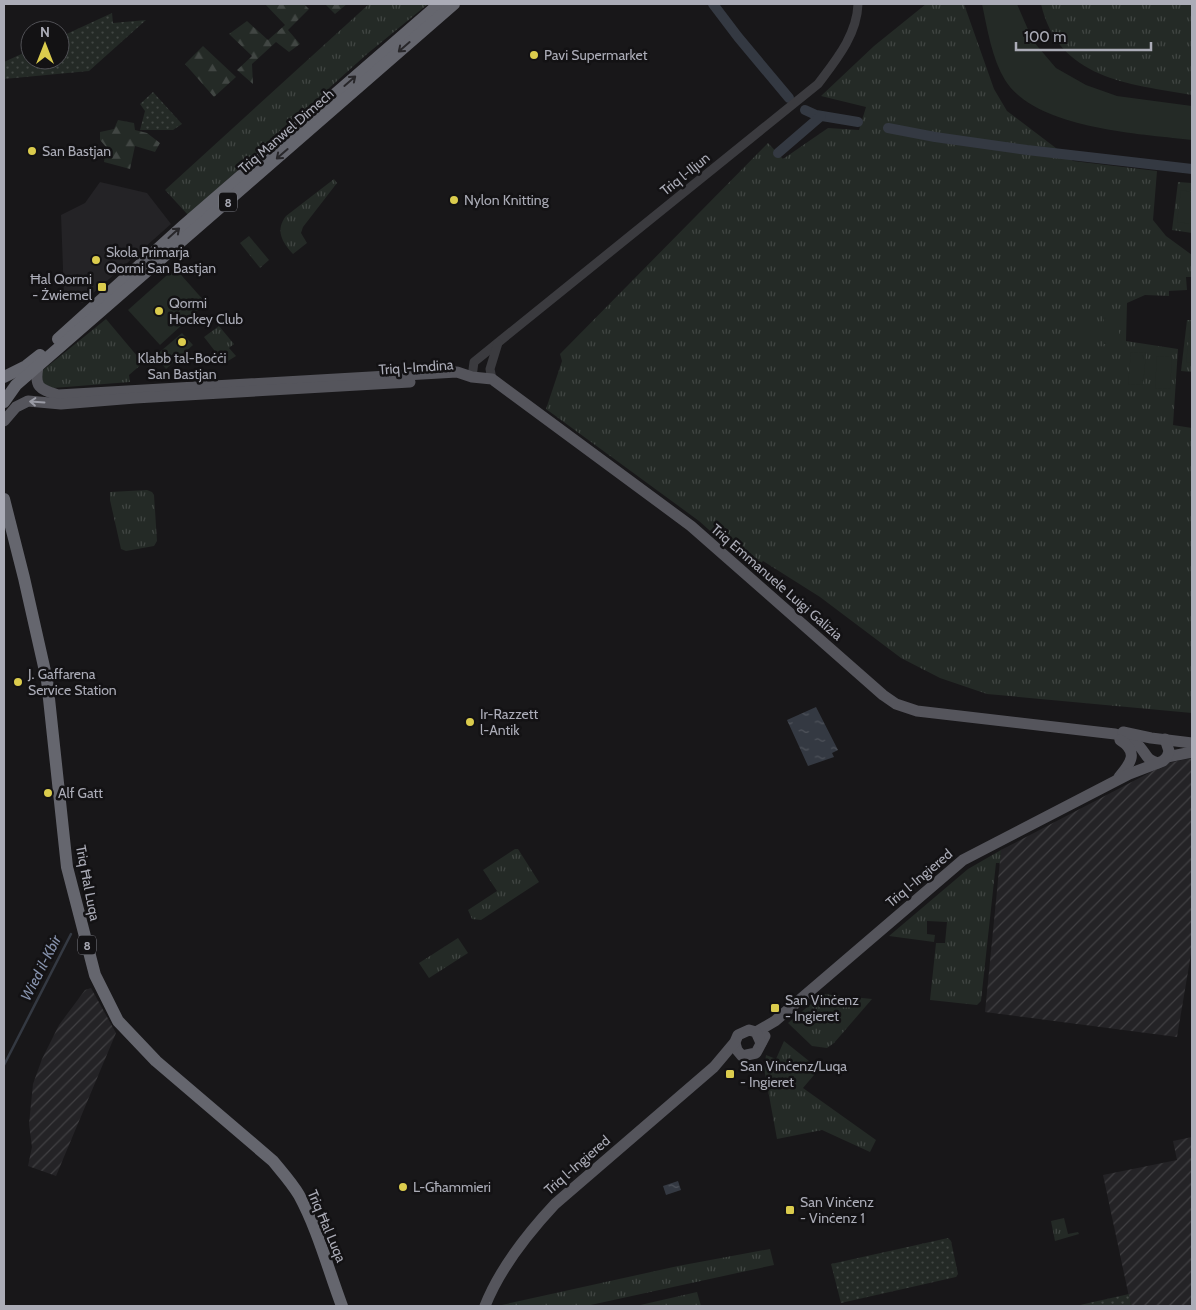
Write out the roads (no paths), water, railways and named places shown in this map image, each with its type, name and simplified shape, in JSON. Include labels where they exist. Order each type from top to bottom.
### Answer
[{"type":"highway","name":"Triq Manwel Dimech","points":[[4,377],[9,376],[35,360],[183,226],[439,4]]},
{"type":"highway","name":"Triq Manwel Dimech","points":[[4,402],[16,385],[454,4]]},
{"type":"highway","name":"Triq Ħal Luqa","points":[[4,498],[47,680],[67,866],[95,975],[118,1021],[156,1061],[273,1161],[285,1175],[298,1194],[306,1211],[342,1306]]},
{"type":"main road","name":"Triq l-Imdina","points":[[38,367],[36,378],[41,390],[58,395],[458,372],[472,377]]},
{"type":"main road","name":"Triq l-Imdina","points":[[4,421],[16,407],[28,402],[61,404],[472,377]]},
{"type":"main road","points":[[472,377],[492,379]]},
{"type":"main road","name":"Triq Emmanuele Luigi Galizia","points":[[492,379],[691,526],[883,695],[896,704],[917,711],[1094,731],[1117,730],[1146,747],[1165,739],[1192,743]]},
{"type":"main road","points":[[1065,728],[1121,740],[1129,746],[1132,756],[1129,765],[1112,783]]},
{"type":"main road","points":[[1163,760],[1169,747],[1165,739]]},
{"type":"main road","points":[[1146,747],[1152,761],[1192,752]]},
{"type":"main road","name":"Triq l-Ingiered","points":[[1129,774],[1146,747]]},
{"type":"main road","name":"Triq l-Ingiered","points":[[756,1032],[774,1021],[963,860],[1129,774],[1163,760]]},
{"type":"main road","name":"Triq l-Ingiered","points":[[762,1043],[774,1021]]},
{"type":"main road","points":[[749,1030],[756,1032],[762,1043],[756,1053],[742,1056],[737,1050],[735,1043],[738,1035],[749,1030]]},
{"type":"main road","name":"Triq l-Ingiered","points":[[484,1306],[500,1274],[538,1223],[555,1204],[714,1067],[735,1043]]},
{"type":"main road","name":"Triq l-Ingiered","points":[[714,1067],[742,1056]]},
{"type":"street","name":"Triq l-Iljun","points":[[472,377],[474,362],[818,84],[835,62],[854,28],[858,4]]},
{"type":"street","points":[[492,379],[490,369],[498,343]]},
{"type":"water","points":[[816,707],[838,750],[832,753],[834,757],[808,766],[787,720]]},
{"type":"water","points":[[678,1181],[681,1190],[666,1195],[663,1186]]},
{"type":"waterway","points":[[713,4],[789,98]]},
{"type":"waterway","points":[[805,110],[816,115],[858,122]]},
{"type":"waterway","points":[[778,153],[821,116]]},
{"type":"waterway","points":[[888,128],[935,137],[1027,150],[1192,169]]},
{"type":"waterway","name":"Wied il-Kbir","points":[[4,1065],[71,934]]},
{"type":"place","name":"Pavi Supermarket","points":[[534,55]]},
{"type":"place","name":"San Bastjan","points":[[32,151]]},
{"type":"place","name":"Nylon Knitting","points":[[454,200]]},
{"type":"place","name":"Skola Primarja Qormi San Bastjan","points":[[96,260]]},
{"type":"place","name":"Ħal Qormi - Żwiemel","points":[[102,287]]},
{"type":"place","name":"Qormi Hockey Club","points":[[159,311]]},
{"type":"place","name":"Klabb tal-Boċċi San Bastjan","points":[[182,342]]},
{"type":"place","name":"J. Gaffarena Service Station","points":[[18,682]]},
{"type":"place","name":"Ir-Razzett l-Antik","points":[[470,722]]},
{"type":"place","name":"Alf Gatt","points":[[48,793]]},
{"type":"place","name":"San Vinċenz - Ingieret","points":[[775,1008]]},
{"type":"place","name":"San Vinċenz/Luqa - Ingieret","points":[[730,1074]]},
{"type":"place","name":"L-Għammieri","points":[[403,1187]]},
{"type":"place","name":"San Vinċenz - Vinċenz 1","points":[[790,1210]]}]
